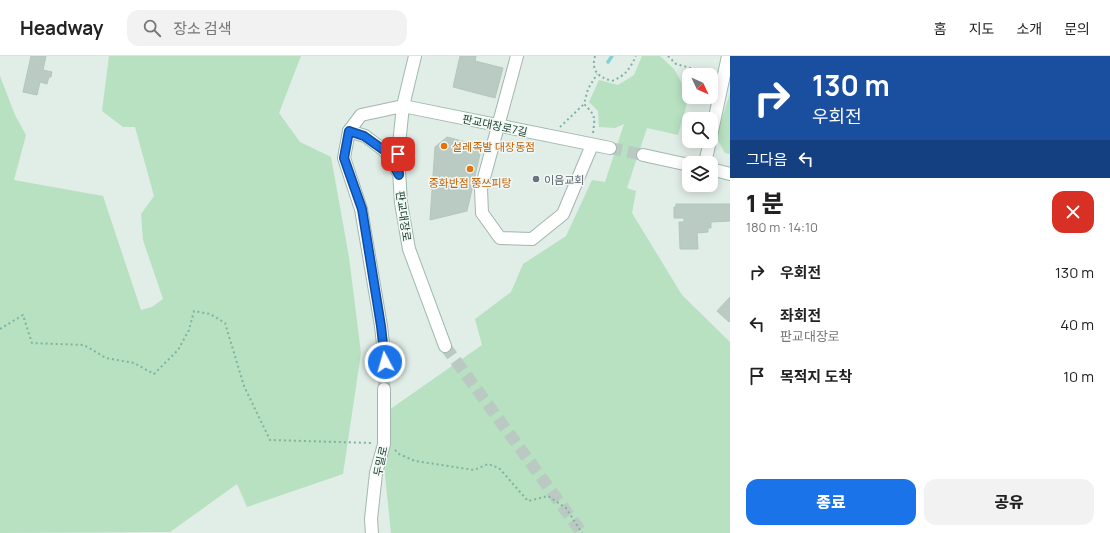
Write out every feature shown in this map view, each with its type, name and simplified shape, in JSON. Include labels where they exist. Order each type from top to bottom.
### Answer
[{"type":"street","name":"판교대장로","points":[[415,56],[403,106],[398,154],[399,175],[409,250],[445,346]]},
{"type":"street","points":[[517,56],[482,189],[482,213],[500,238],[532,239],[563,214],[592,145]]},
{"type":"street","points":[[716,112],[728,56]]},
{"type":"street","name":"판교대장로7길","points":[[403,106],[610,148]]},
{"type":"street","points":[[385,362],[381,326],[362,209],[344,158],[349,131],[361,115],[403,106]]},
{"type":"street","points":[[349,131],[364,136],[385,151],[399,175]]},
{"type":"street","points":[[643,155],[682,163]]},
{"type":"street","points":[[718,171],[730,174]]},
{"type":"street","name":"두밀로","points":[[372,533],[371,519],[376,473],[384,444],[384,389]]},
{"type":"path","points":[[595,56],[593,63],[597,74],[603,79],[612,81],[622,77],[630,69],[636,56]]},
{"type":"path","points":[[668,56],[676,64],[710,74],[723,76]]},
{"type":"path","points":[[550,136],[584,104],[588,89],[597,74]]},
{"type":"path","points":[[584,104],[595,117],[592,145]]},
{"type":"path","points":[[0,329],[23,315],[32,343],[84,345],[106,358],[134,363],[154,374],[178,350],[188,330],[194,311],[210,314],[225,323],[244,386],[270,440],[389,444],[399,454],[415,461],[474,470],[488,464],[499,468],[528,501],[548,496],[566,508],[582,533]]},
{"type":"green space","points":[[109,56],[301,56],[279,113],[300,142],[331,157],[349,257],[361,353],[343,474],[247,507],[237,484],[170,532],[0,533],[0,76],[15,115],[26,135],[14,180],[103,196],[141,310],[152,307],[163,299],[143,240],[141,214],[154,196],[135,127],[123,127],[102,111]]},
{"type":"green space","points":[[642,56],[660,56],[674,69],[682,83],[682,104],[687,104],[684,112],[682,112],[682,121],[678,135],[647,128],[627,188],[636,191],[632,213],[682,295],[730,342],[730,533],[391,533],[379,417],[482,345],[475,319],[511,292],[523,264],[566,236],[592,180],[605,182],[624,124],[615,128],[599,127],[598,111],[589,102],[599,80],[618,85],[634,75]]},
{"type":"green space","points":[[730,93],[730,154],[725,153],[718,141],[718,131]]},
{"type":"building","points":[[31,56],[46,56],[43,70],[52,72],[47,84],[40,82],[37,95],[23,92]]},
{"type":"building","points":[[460,56],[476,56],[475,61],[503,68],[495,98],[453,87]]},
{"type":"building","points":[[447,137],[473,144],[480,154],[467,211],[430,220],[435,147]]},
{"type":"building","points":[[676,204],[730,204],[730,221],[711,222],[711,228],[708,228],[708,232],[697,233],[698,249],[680,249],[679,222],[684,222],[684,218],[674,218],[674,207],[676,207]]},
{"type":"building","points":[[730,297],[730,321],[729,322],[717,311]]},
{"type":"waterway","points":[[608,62],[612,56]]},
{"type":"tunnel","points":[[610,148],[643,155]]},
{"type":"tunnel","points":[[445,346],[582,533]]},
{"type":"tunnel","points":[[384,389],[385,362]]},
{"type":"place","name":"설레족발 대장동점","points":[[444,146]]},
{"type":"place","name":"중화반점 쭝쓰피탕","points":[[470,169]]},
{"type":"place","name":"이음교회","points":[[536,179]]},
{"type":"route","points":[[385,362],[381,326],[362,209],[344,158],[349,131],[364,136],[385,151],[399,175],[398,154]]}]
